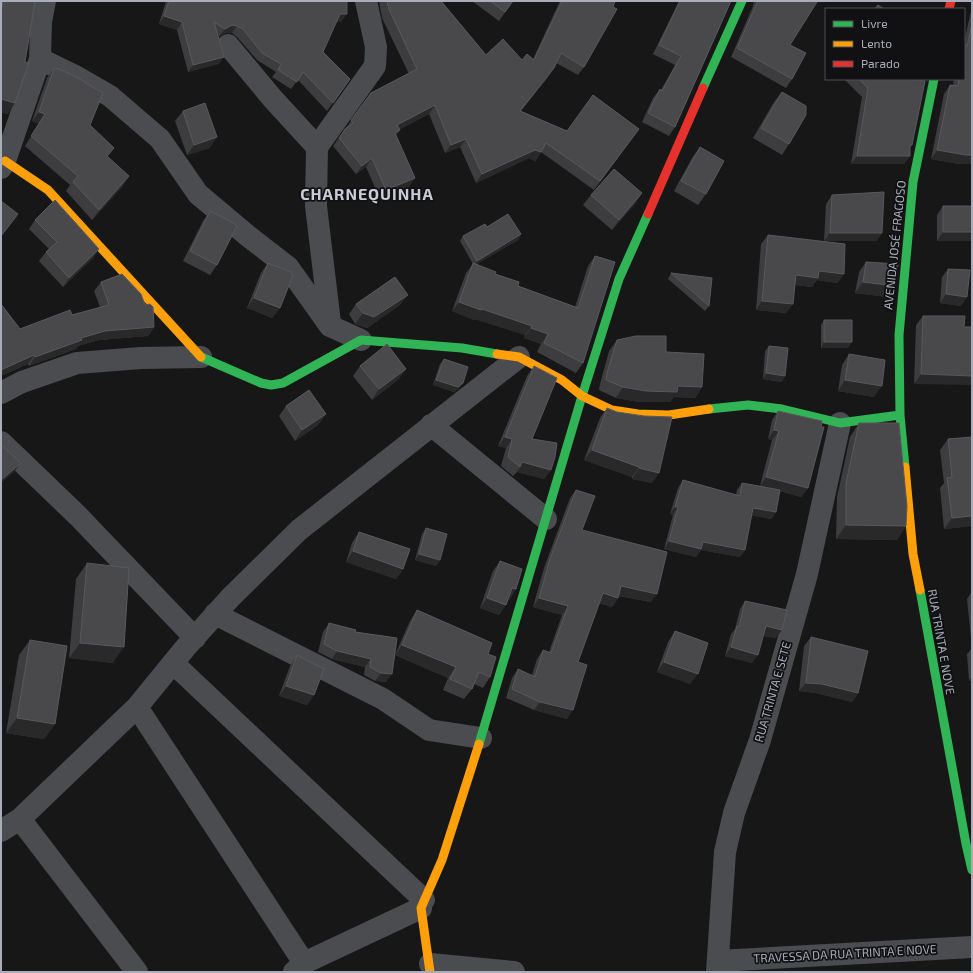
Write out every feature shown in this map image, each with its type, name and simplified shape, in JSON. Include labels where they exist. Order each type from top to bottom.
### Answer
[{"type":"street","points":[[45,1],[41,22],[40,59],[3,164],[48,190],[202,357]]},
{"type":"street","points":[[330,326],[316,206],[317,147],[375,66],[376,47],[366,1]]},
{"type":"street","points":[[514,972],[430,968],[422,904],[442,860],[481,738],[582,396],[619,279],[742,1]]},
{"type":"street","points":[[228,45],[273,99],[317,147]]},
{"type":"street","points":[[40,59],[77,77],[110,96],[160,139],[198,194],[288,267],[330,326],[361,340],[462,348],[519,357],[562,380],[582,396],[612,410],[638,414],[670,415],[720,407],[748,405],[782,409],[840,423],[900,415]]},
{"type":"street","name":"AVENIDA JOSÉ FRAGOSO","points":[[900,415],[899,335],[913,182],[934,80]]},
{"type":"street","points":[[1,393],[22,382],[77,364],[141,358],[202,357],[271,385],[283,382],[361,340]]},
{"type":"street","points":[[1,831],[20,819],[137,707],[215,614],[298,530],[519,357]]},
{"type":"street","name":"RUA TRINTA E NOVE","points":[[900,415],[913,554],[964,836],[972,870]]},
{"type":"street","name":"RUA TRINTA E SETE","points":[[718,967],[725,852],[734,813],[760,740],[807,574],[840,423]]},
{"type":"street","points":[[431,425],[546,518]]},
{"type":"street","points":[[1,442],[78,516],[195,638]]},
{"type":"street","points":[[215,614],[383,699],[428,730],[481,738]]},
{"type":"street","points":[[173,663],[422,904]]},
{"type":"street","points":[[137,707],[299,968],[422,904]]},
{"type":"street","points":[[20,819],[137,972]]},
{"type":"street","name":"TRAVESSA DA RUA TRINTA E NOVE","points":[[718,967],[972,947]]},
{"type":"building","points":[[3,1],[35,1],[25,62],[29,63],[15,103],[1,99],[1,8]]},
{"type":"building","points":[[169,1],[347,1],[347,14],[340,14],[323,52],[350,79],[333,103],[303,72],[297,82],[278,70],[281,64],[262,53],[243,29],[232,25],[225,29],[214,22],[224,57],[193,65],[182,22],[164,16]]},
{"type":"building","points":[[387,1],[441,1],[486,55],[503,39],[522,60],[527,54],[534,60],[562,1],[615,1],[613,7],[617,9],[584,67],[561,53],[554,68],[520,111],[567,131],[593,95],[639,129],[600,181],[546,143],[541,152],[535,150],[482,174],[466,139],[451,145],[435,105],[397,125],[400,130],[395,133],[415,178],[386,190],[372,158],[362,166],[339,138],[345,129],[353,123],[351,120],[371,93],[417,69],[389,9]]},
{"type":"building","points":[[490,1],[513,1],[505,12]]},
{"type":"building","points":[[680,1],[731,1],[675,127],[648,113],[660,89],[662,91],[681,56],[659,45]]},
{"type":"building","points":[[758,1],[817,2],[790,45],[806,53],[792,79],[737,48]]},
{"type":"building","points":[[878,5],[882,8],[876,8]]},
{"type":"building","points":[[972,25],[972,155],[937,150],[950,85],[958,86],[959,80],[965,80],[965,45],[967,46]]},
{"type":"building","points":[[54,68],[78,78],[103,93],[90,125],[114,148],[107,156],[129,176],[99,210],[73,182],[78,176],[31,136],[45,114],[39,112]]},
{"type":"building","points":[[860,80],[925,81],[912,145],[910,145],[910,156],[857,156],[868,88]]},
{"type":"building","points":[[782,92],[806,106],[806,115],[789,144],[761,128]]},
{"type":"building","points":[[205,103],[217,137],[194,145],[183,111]]},
{"type":"building","points":[[700,147],[724,161],[706,194],[681,181]]},
{"type":"building","points":[[614,169],[642,193],[619,220],[591,195]]},
{"type":"building","points":[[884,192],[882,233],[830,233],[832,195]]},
{"type":"building","points":[[55,200],[99,249],[69,278],[46,252],[57,242],[35,220]]},
{"type":"building","points":[[1,201],[18,214],[1,236]]},
{"type":"building","points":[[943,206],[972,206],[972,232],[943,232]]},
{"type":"building","points":[[210,211],[237,226],[217,265],[190,251]]},
{"type":"building","points":[[508,214],[521,234],[477,261],[463,236],[485,224],[487,227]]},
{"type":"building","points":[[768,235],[845,244],[844,274],[819,271],[818,278],[796,275],[793,304],[762,301]]},
{"type":"building","points":[[595,256],[615,262],[583,363],[544,343],[548,334],[531,328],[532,326],[459,302],[473,263],[496,272],[495,274],[519,282],[518,286],[578,308]]},
{"type":"building","points":[[866,262],[898,264],[895,286],[863,282]]},
{"type":"building","points":[[268,263],[291,272],[293,275],[280,308],[254,298]]},
{"type":"building","points":[[948,269],[970,270],[967,297],[946,294]]},
{"type":"building","points":[[671,273],[712,278],[709,306]]},
{"type":"building","points":[[122,274],[141,294],[145,305],[150,304],[153,307],[154,327],[105,331],[81,338],[82,340],[35,357],[34,355],[1,370],[1,304],[20,329],[70,310],[72,315],[109,305],[101,282]]},
{"type":"building","points":[[395,277],[408,295],[374,317],[363,313],[356,304]]},
{"type":"building","points":[[923,316],[965,316],[964,327],[972,327],[972,376],[921,374]]},
{"type":"building","points":[[824,320],[852,320],[852,342],[824,342]]},
{"type":"building","points":[[636,336],[666,336],[666,352],[704,354],[702,387],[678,386],[677,392],[646,391],[623,387],[606,380],[617,340]]},
{"type":"building","points":[[387,344],[406,369],[379,389],[360,366]]},
{"type":"building","points":[[769,346],[788,348],[785,376],[766,373]]},
{"type":"building","points":[[849,354],[885,360],[882,386],[845,380]]},
{"type":"building","points":[[444,359],[468,367],[463,383],[458,387],[436,380]]},
{"type":"building","points":[[534,366],[557,378],[532,439],[557,443],[551,470],[522,462],[520,467],[508,457],[512,439],[505,437]]},
{"type":"building","points":[[309,390],[326,414],[302,430],[286,406]]},
{"type":"building","points":[[607,408],[617,412],[644,416],[672,417],[659,473],[639,468],[592,450]]},
{"type":"building","points":[[778,411],[822,421],[821,427],[824,427],[808,488],[766,477],[779,431],[774,430]]},
{"type":"building","points":[[859,423],[899,423],[907,506],[906,526],[846,525],[846,483]]},
{"type":"building","points":[[972,437],[972,516],[952,518],[947,478],[952,477],[948,439]]},
{"type":"building","points":[[1,445],[21,463],[1,480]]},
{"type":"building","points":[[683,480],[740,496],[742,483],[780,490],[776,512],[753,508],[745,550],[703,542],[701,549],[669,541],[678,507],[675,507]]},
{"type":"building","points":[[576,490],[595,496],[582,530],[667,552],[657,594],[621,586],[618,598],[603,593],[578,662],[587,665],[573,710],[540,702],[512,689],[518,669],[535,677],[543,650],[551,653],[568,606],[539,598],[550,559]]},
{"type":"building","points":[[426,528],[447,534],[440,560],[419,554]]},
{"type":"building","points":[[359,532],[410,549],[403,569],[353,551]]},
{"type":"building","points":[[500,561],[522,569],[516,589],[512,588],[506,605],[487,598]]},
{"type":"building","points":[[87,563],[129,568],[124,647],[80,643]]},
{"type":"building","points":[[745,601],[787,610],[782,630],[766,626],[758,655],[731,647],[737,626],[739,627]]},
{"type":"building","points":[[417,610],[492,643],[488,654],[496,657],[490,677],[479,672],[472,689],[450,679],[456,667],[402,645]]},
{"type":"building","points":[[329,623],[356,630],[355,632],[397,638],[392,674],[381,673],[370,667],[371,659],[337,651],[324,644]]},
{"type":"building","points":[[675,631],[708,643],[698,674],[664,662]]},
{"type":"building","points":[[811,637],[868,651],[858,693],[822,684],[806,683]]},
{"type":"building","points":[[30,640],[67,646],[55,724],[17,718]]},
{"type":"building","points":[[297,655],[324,669],[314,695],[286,686]]},
{"type":"traffic: fast","points":[[703,88],[742,1]]},
{"type":"traffic: fast","points":[[905,467],[900,415],[899,335],[913,182],[934,80]]},
{"type":"traffic: fast","points":[[479,744],[582,396],[619,279],[648,214]]},
{"type":"traffic: fast","points":[[201,357],[261,383],[271,385],[283,383],[361,340],[462,348],[497,354]]},
{"type":"traffic: fast","points":[[709,409],[748,405],[782,409],[840,423],[900,415]]},
{"type":"traffic: fast","points":[[920,590],[972,870]]},
{"type":"traffic: slow","points":[[5,161],[48,190],[201,357]]},
{"type":"traffic: slow","points":[[497,354],[519,357],[562,380],[582,396],[612,410],[638,414],[669,415],[709,409]]},
{"type":"traffic: slow","points":[[905,467],[913,554],[920,590]]},
{"type":"traffic: slow","points":[[430,972],[421,908],[442,860],[479,744]]},
{"type":"traffic: jam","points":[[949,8],[951,1]]},
{"type":"traffic: jam","points":[[648,214],[703,88]]},
{"type":"district","name":"CHARNEQUINHA","points":[[367,194]]}]
